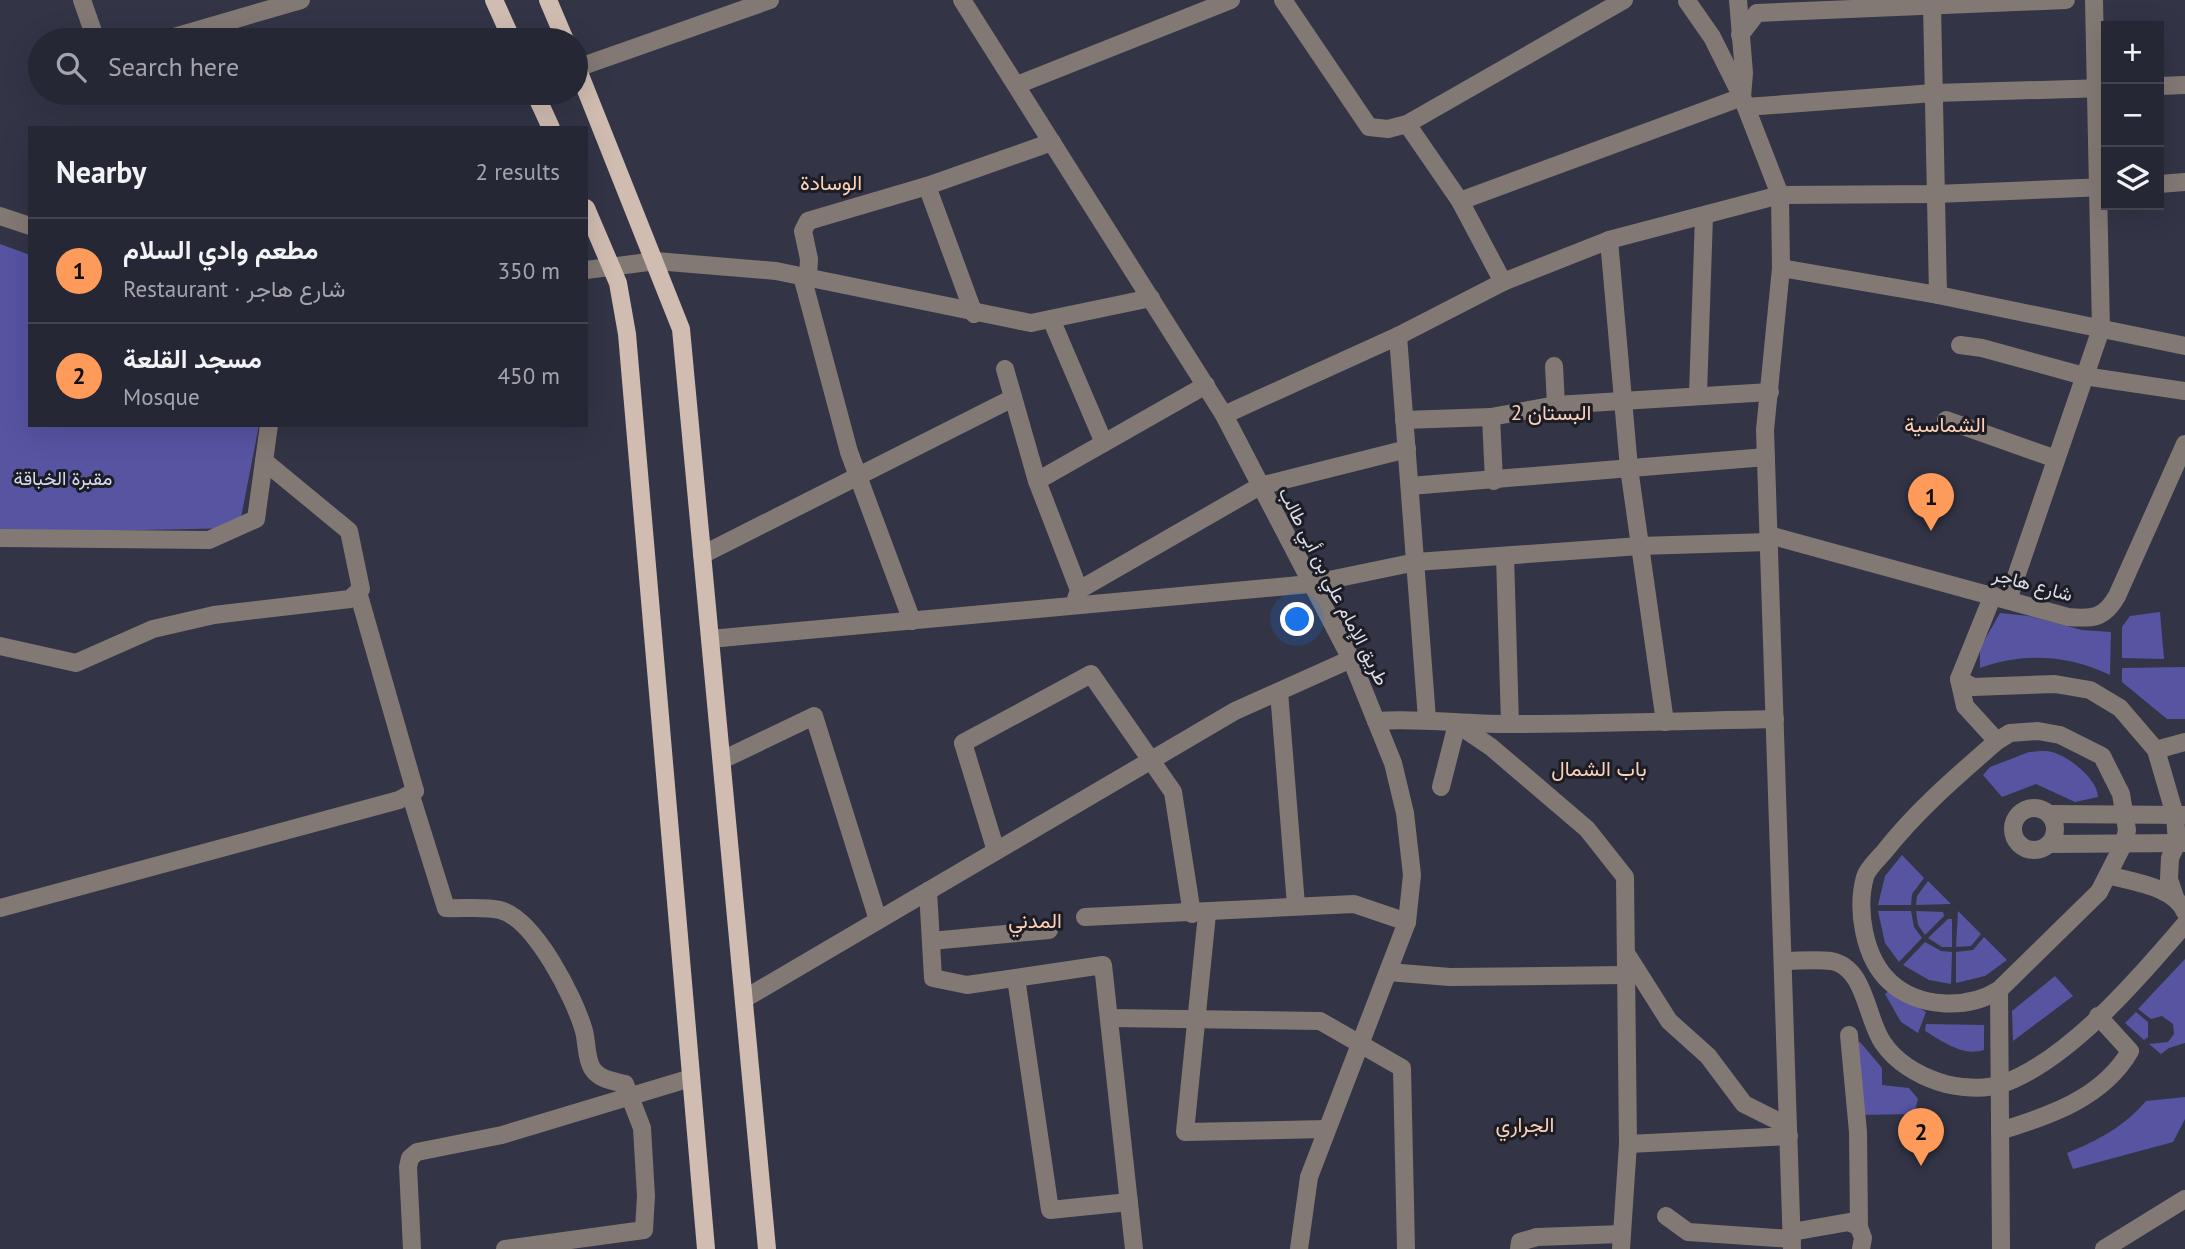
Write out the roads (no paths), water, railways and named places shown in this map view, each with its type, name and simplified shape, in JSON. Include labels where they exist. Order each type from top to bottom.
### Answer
[{"type":"main road","points":[[494,0],[507,28]]},
{"type":"main road","points":[[548,0],[560,28]]},
{"type":"main road","points":[[588,95],[681,329],[767,1249]]},
{"type":"main road","points":[[540,105],[550,126]]},
{"type":"main road","points":[[588,213],[618,282],[627,334],[706,1249]]},
{"type":"street","points":[[82,0],[92,28]]},
{"type":"street","points":[[205,28],[301,0]]},
{"type":"street","points":[[588,61],[727,7],[770,0]]},
{"type":"street","name":"طريق الإمام علي بن أبي طالب","points":[[962,0],[1224,415],[1351,659],[1393,763],[1405,813],[1412,875],[1407,922],[1309,1177],[1298,1249]]},
{"type":"street","points":[[1017,85],[1231,0]]},
{"type":"street","points":[[1283,0],[1369,127],[1388,129],[1407,124],[1624,0]]},
{"type":"street","points":[[1686,0],[1694,0]]},
{"type":"street","points":[[1686,0],[1712,37],[1744,102],[1780,195],[1781,268],[1766,457],[1792,1240]]},
{"type":"street","points":[[1738,0],[1744,102]]},
{"type":"street","points":[[1740,35],[1757,13],[1839,5],[2066,0]]},
{"type":"street","points":[[1460,201],[1744,102],[2101,89],[2094,0]]},
{"type":"street","points":[[1932,5],[1938,295]]},
{"type":"street","points":[[2164,86],[2185,85]]},
{"type":"street","points":[[1407,124],[1460,201],[1503,282]]},
{"type":"street","points":[[912,621],[858,477],[805,277],[809,259],[804,224],[927,186],[1052,142]]},
{"type":"street","points":[[2164,184],[2185,182]]},
{"type":"street","points":[[927,186],[974,314]]},
{"type":"street","points":[[1224,415],[1398,336],[1503,282],[1609,240],[1780,195],[1936,194],[2101,188]]},
{"type":"street","points":[[1997,741],[1965,706],[1959,678],[2001,598],[2056,459],[2101,328],[2102,210]]},
{"type":"street","points":[[0,216],[28,225]]},
{"type":"street","points":[[1698,394],[1704,216]]},
{"type":"street","points":[[1609,240],[1629,468],[1665,722]]},
{"type":"street","points":[[588,270],[656,261],[776,271],[974,314],[1031,323],[1151,299]]},
{"type":"street","points":[[1781,268],[1938,295],[2185,346]]},
{"type":"street","points":[[1051,319],[1104,443]]},
{"type":"street","points":[[1398,336],[1427,719]]},
{"type":"street","points":[[1960,345],[1982,348],[2084,376],[2185,391]]},
{"type":"street","points":[[1553,366],[1556,405]]},
{"type":"street","points":[[1005,369],[1037,481],[1077,598],[1260,486],[1407,449]]},
{"type":"street","points":[[1037,481],[1206,385]]},
{"type":"street","points":[[1404,420],[1491,417],[1556,405],[1606,404],[1625,399],[1770,392]]},
{"type":"street","points":[[702,555],[1013,398]]},
{"type":"street","points":[[1491,417],[1494,481]]},
{"type":"street","points":[[1946,420],[2056,459]]},
{"type":"street","points":[[0,538],[209,540],[256,519],[268,427]]},
{"type":"street","name":"شارع هاجر","points":[[710,639],[912,621],[1077,598],[1310,584],[1416,562],[1769,539],[2068,617],[2095,619],[2109,610],[2185,444]]},
{"type":"street","points":[[1410,486],[1766,457]]},
{"type":"street","points":[[0,646],[76,663],[153,629],[214,615],[350,599],[361,589],[349,531],[264,461]]},
{"type":"street","points":[[1505,556],[1510,724]]},
{"type":"street","points":[[358,592],[415,791]]},
{"type":"street","points":[[744,999],[1235,710],[1351,659]]},
{"type":"street","points":[[996,851],[962,743],[1091,674],[1173,792],[1199,914],[1197,1021],[1185,1132],[1326,1129]]},
{"type":"street","points":[[1959,678],[1973,687],[2055,684],[2090,690],[2119,708],[2156,750],[2180,815],[2181,843],[2171,858],[2169,879],[2180,905]]},
{"type":"street","points":[[1279,692],[1297,905]]},
{"type":"street","points":[[722,760],[814,716],[878,920]]},
{"type":"street","points":[[1376,721],[1427,719],[1457,724],[1510,724],[1775,719]]},
{"type":"street","points":[[1441,788],[1457,724]]},
{"type":"street","points":[[1457,724],[1492,747],[1587,829],[1625,877],[1628,1144],[1621,1241],[1537,1237],[1520,1242],[1519,1249]]},
{"type":"street","points":[[2038,731],[2060,735],[2102,756],[2121,794],[2127,830],[2124,843],[2099,891],[1999,990],[1983,1000],[1931,1003],[1891,983],[1875,962],[1864,936],[1865,875],[1915,813],[1997,741],[2010,733],[2038,731]]},
{"type":"street","points":[[2156,750],[2185,742]]},
{"type":"street","points":[[0,908],[399,800],[415,791]]},
{"type":"street","points":[[415,791],[411,796],[446,908],[501,910],[520,923],[555,965],[570,993],[584,1031],[592,1068],[604,1079],[625,1084],[642,1128],[644,1230],[505,1249]]},
{"type":"street","points":[[2049,814],[2056,831],[2049,844],[2042,850],[2028,851],[2017,843],[2012,831],[2013,822],[2024,810],[2040,809],[2049,814],[2180,815]]},
{"type":"street","points":[[2049,844],[2181,843]]},
{"type":"street","points":[[2108,875],[2153,887],[2180,905]]},
{"type":"street","points":[[928,891],[933,978],[967,985],[1103,965],[1134,1249]]},
{"type":"street","points":[[1085,917],[1199,914],[1297,905],[1354,904],[1407,922]]},
{"type":"street","points":[[1783,961],[1832,961],[1846,968],[1856,979],[1883,1044],[1900,1062],[1925,1077],[1947,1084],[2000,1085],[2036,1069],[2098,1016],[2148,968],[2185,924]]},
{"type":"street","points":[[931,941],[1049,930]]},
{"type":"street","points":[[1626,953],[1670,1021],[1708,1056],[1744,1104],[1788,1131]]},
{"type":"street","points":[[1388,972],[1450,977],[1626,975]]},
{"type":"street","points":[[1016,978],[1050,1210],[1129,1202]]},
{"type":"street","points":[[1999,990],[2001,1249]]},
{"type":"street","points":[[2000,1131],[2048,1117],[2076,1103],[2122,1064],[2130,1051],[2098,1016]]},
{"type":"street","points":[[1109,1018],[1320,1021],[1402,1068],[1406,1249]]},
{"type":"street","points":[[1849,1035],[1858,1132],[1859,1227],[1863,1238],[1861,1249]]},
{"type":"street","points":[[412,1249],[408,1167],[410,1158],[417,1152],[502,1135],[691,1078]]},
{"type":"street","points":[[1628,1144],[1788,1131]]},
{"type":"street","points":[[2104,1249],[2185,1199]]},
{"type":"street","points":[[1666,1216],[1688,1232],[1792,1240],[1849,1222],[1859,1227]]},
{"type":"place","name":"مطعم وادي السلام","points":[[1931,531]]},
{"type":"place","name":"مسجد القلعة","points":[[1921,1166]]},
{"type":"district","name":"الوسادة","points":[[831,183]]},
{"type":"district","name":"البستان 2","points":[[1551,413]]},
{"type":"district","name":"الشماسية","points":[[1945,425]]},
{"type":"district","name":"باب الشمال","points":[[1599,769]]},
{"type":"district","name":"المدني","points":[[1035,921]]},
{"type":"district","name":"الجراري","points":[[1525,1125]]},
{"type":"park label","name":"مقبرة الخباقة","points":[[63,478]]}]
